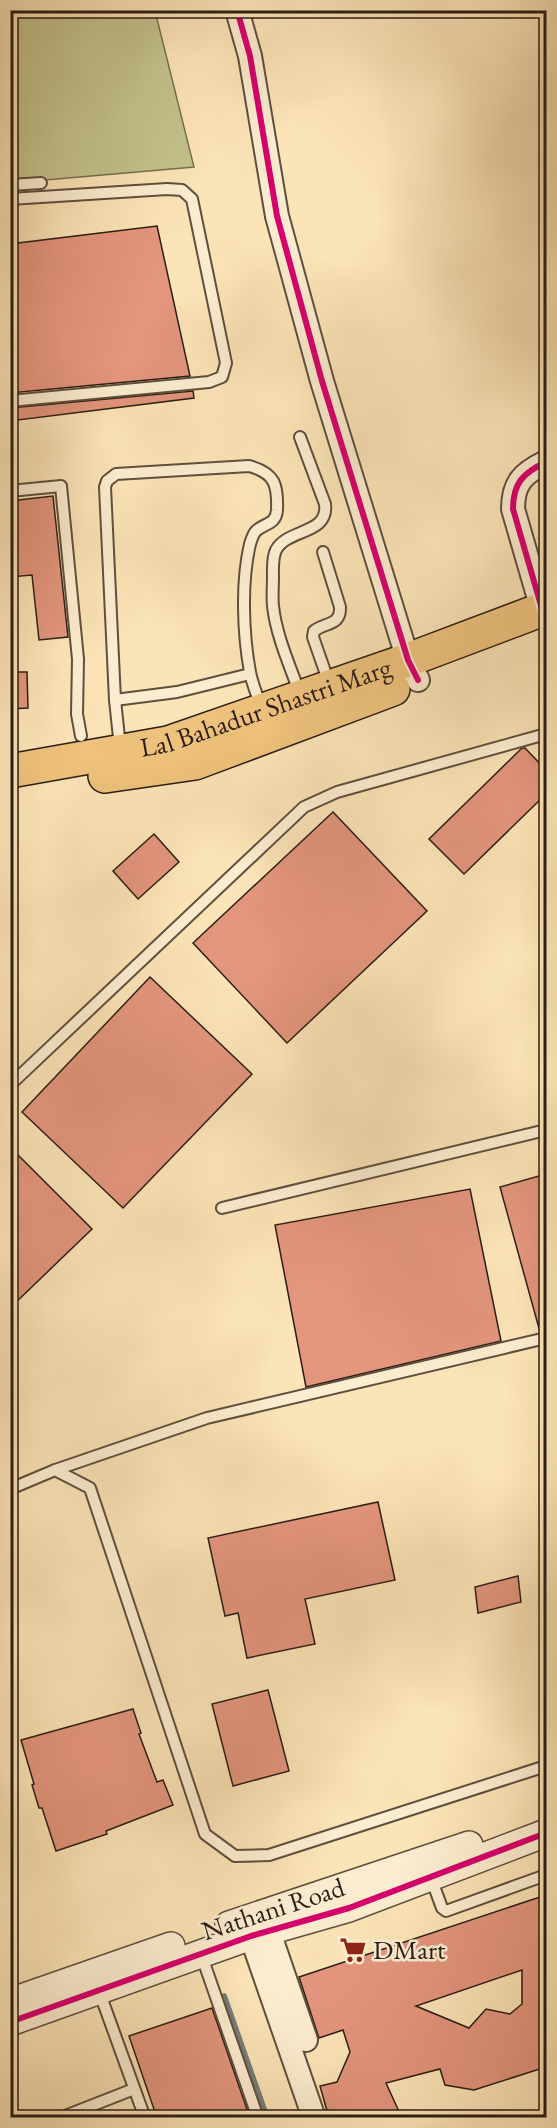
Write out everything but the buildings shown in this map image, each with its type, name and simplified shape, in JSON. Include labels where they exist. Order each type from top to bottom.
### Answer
[{"type":"main road","name":"Lal Bahadur Shastri Marg","points":[[10,790],[190,751],[323,698],[412,670],[545,616]]},
{"type":"main road","name":"Lal Bahadur Shastri Marg","points":[[10,771],[82,747],[121,752],[168,743],[190,751],[262,711],[323,698]]},
{"type":"street","points":[[237,10],[250,56],[277,216],[322,381],[412,670]]},
{"type":"street","points":[[545,616],[513,509],[513,492],[520,479],[546,462]]},
{"type":"street","name":"Nathani Road","points":[[428,1869],[546,1818]]},
{"type":"street","name":"Nathani Road","points":[[10,2002],[97,1982],[194,1950],[256,1925],[546,1833]]},
{"type":"street","points":[[256,1925],[298,2045],[314,2118]]},
{"type":"street","name":"Nathani Road","points":[[10,2022],[97,1982]]},
{"type":"lane","points":[[10,185],[41,183]]},
{"type":"lane","points":[[10,199],[167,189],[183,190],[192,199],[226,363],[222,377],[209,382],[10,401]]},
{"type":"lane","points":[[300,438],[325,504],[326,513],[324,519],[316,525],[280,544],[274,552],[273,606],[277,625],[323,698]]},
{"type":"lane","points":[[121,752],[114,700],[105,487],[107,481],[116,474],[249,466],[262,470],[274,479],[277,514],[272,522],[255,532],[250,543],[244,584],[250,674],[262,711]]},
{"type":"lane","points":[[10,491],[61,486],[78,659],[77,714],[82,747]]},
{"type":"lane","points":[[323,552],[340,608],[340,615],[338,620],[314,631],[323,698]]},
{"type":"lane","points":[[114,700],[177,692],[250,674]]},
{"type":"lane","points":[[10,1085],[304,807],[337,792],[546,734]]},
{"type":"lane","points":[[222,1208],[546,1130]]},
{"type":"lane","points":[[10,1489],[55,1470],[207,1418],[546,1338]]},
{"type":"lane","points":[[55,1470],[90,1488],[205,1834],[235,1856],[269,1855],[546,1766]]},
{"type":"lane","points":[[428,1869],[442,1908],[446,1911],[546,1875]]},
{"type":"lane","points":[[194,1950],[258,2118]]},
{"type":"lane","points":[[97,1982],[145,2118]]},
{"type":"lane","points":[[60,2118],[134,2089]]},
{"type":"shaded area","points":[[11,11],[155,11],[194,167],[11,183]]},
{"type":"waterway","points":[[224,1996],[267,2118]]},
{"type":"cycle path","points":[[237,10],[250,56],[277,216],[322,381],[408,660],[418,680]]},
{"type":"cycle path","points":[[542,609],[513,509],[513,500],[517,486],[525,475],[546,462]]},
{"type":"cycle path","points":[[10,2022],[251,1936],[349,1908],[546,1833]]},
{"type":"place","name":"DMart","points":[[353,1950]]}]
